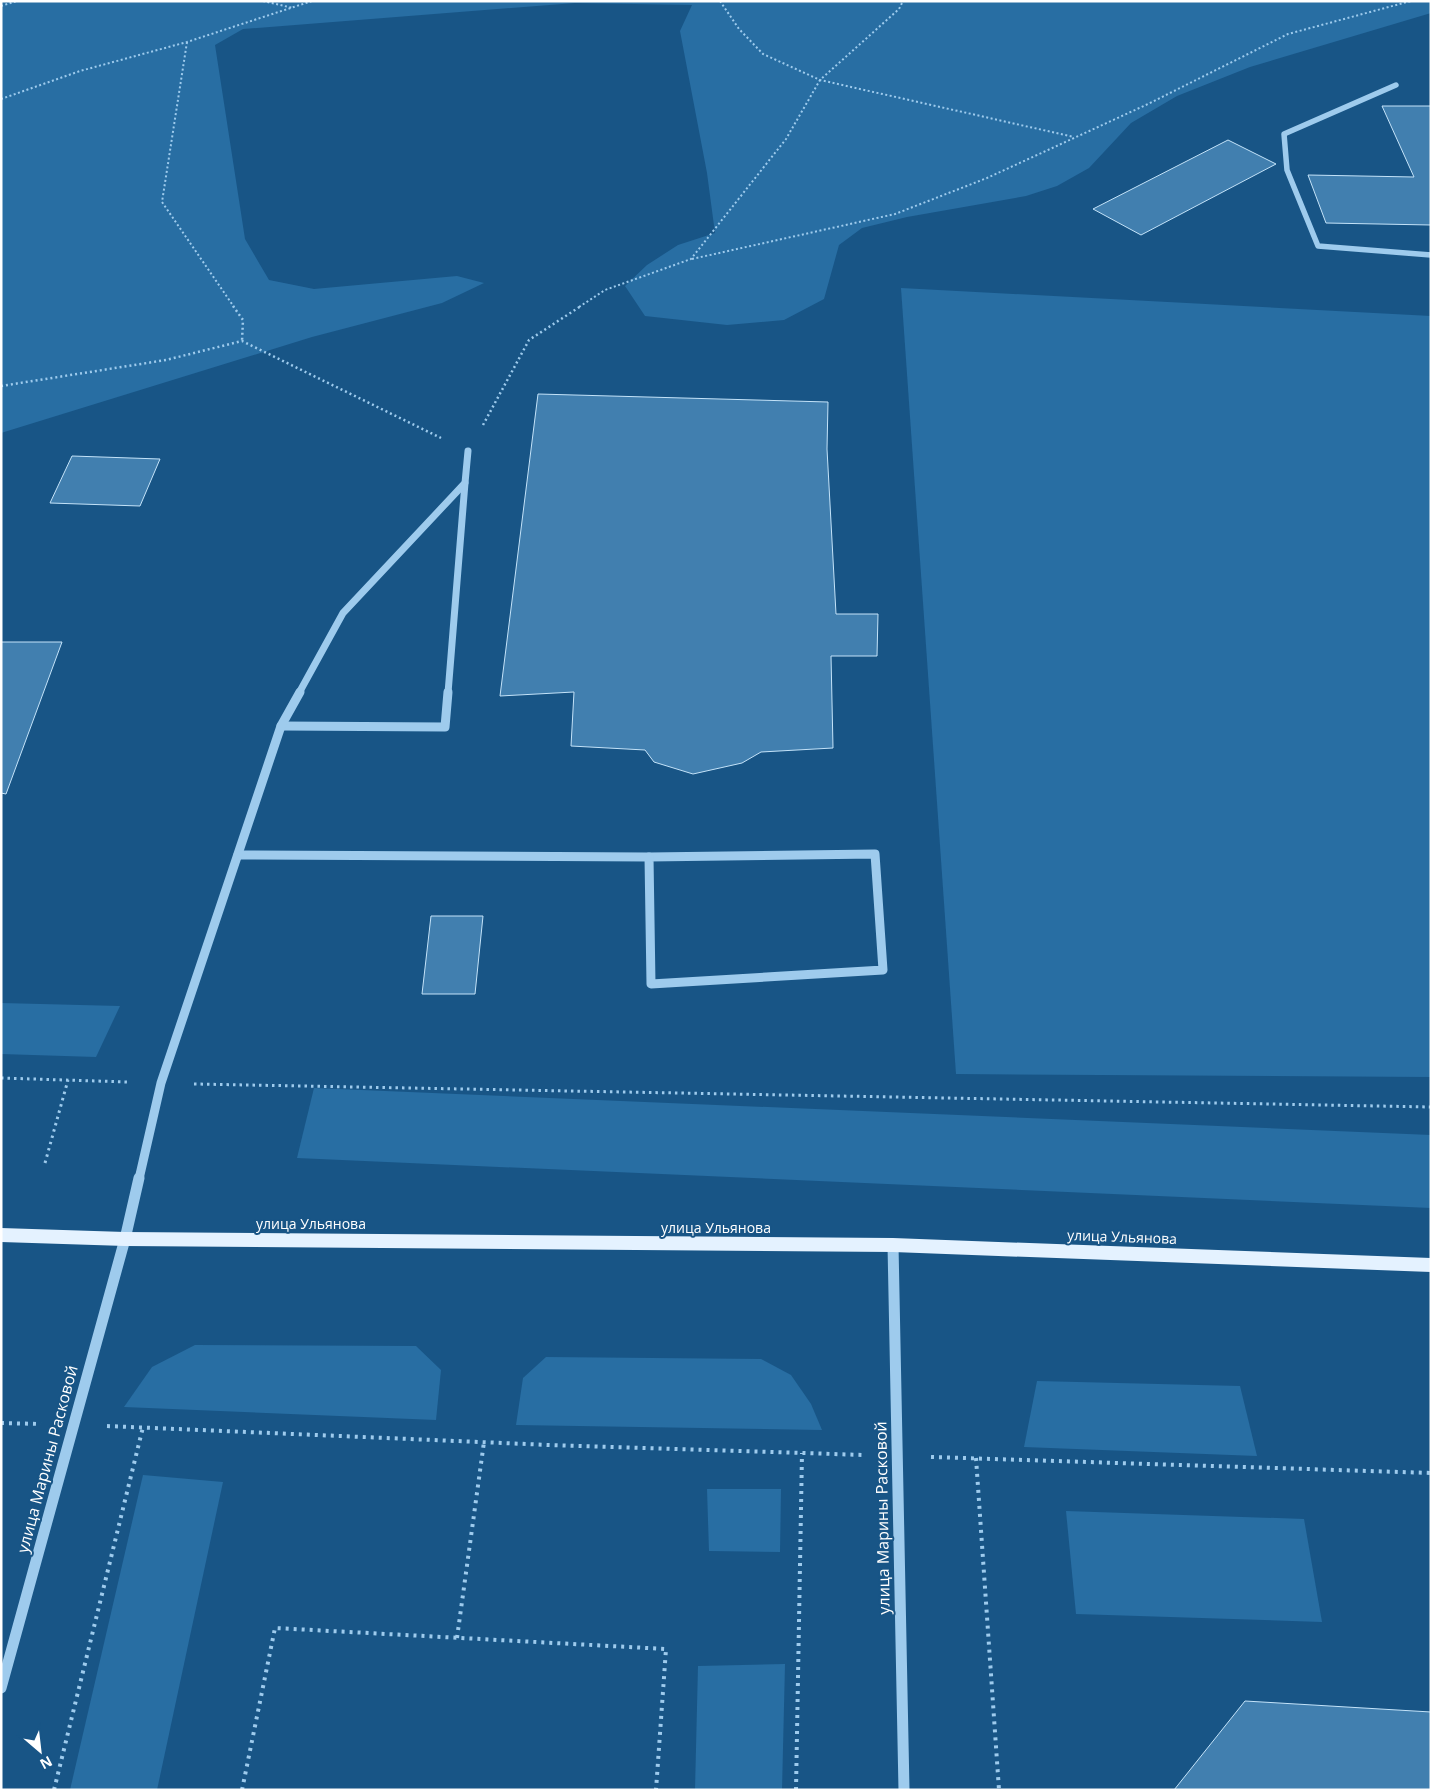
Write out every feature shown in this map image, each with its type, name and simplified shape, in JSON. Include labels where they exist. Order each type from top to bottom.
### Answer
[{"type":"main road","name":"улица Ульянова","points":[[1,1235],[125,1239],[893,1245],[1431,1265]]},
{"type":"street","points":[[1396,85],[1284,134],[1287,170],[1318,246],[1431,255]]},
{"type":"street","points":[[281,726],[445,727],[468,451]]},
{"type":"street","name":"улица Марины Расковой","points":[[1,1688],[125,1239],[161,1083],[281,726],[343,613],[465,483]]},
{"type":"street","points":[[238,855],[649,857],[875,854],[883,970],[651,984],[649,857]]},
{"type":"street","name":"улица Марины Расковой","points":[[893,1245],[904,1790]]},
{"type":"path","points":[[1,6],[17,1]]},
{"type":"path","points":[[262,1],[294,8]]},
{"type":"path","points":[[1,99],[89,68],[187,42],[312,1]]},
{"type":"path","points":[[720,1],[739,29],[763,54],[820,80],[1074,137]]},
{"type":"path","points":[[691,259],[786,139],[820,80],[899,9],[903,1]]},
{"type":"path","points":[[1,386],[166,360],[242,341],[468,451],[529,340],[605,290],[691,259],[895,214],[987,178],[1148,104],[1288,34],[1411,1]]},
{"type":"path","points":[[187,42],[162,202],[243,320],[242,341]]},
{"type":"path","points":[[1,1078],[161,1083],[1431,1107]]},
{"type":"path","points":[[45,1163],[68,1080]]},
{"type":"path","points":[[1,1423],[143,1427],[484,1442],[1431,1473]]},
{"type":"path","points":[[54,1790],[143,1427]]},
{"type":"path","points":[[457,1638],[484,1442]]},
{"type":"path","points":[[796,1790],[802,1453]]},
{"type":"path","points":[[976,1458],[999,1790]]},
{"type":"path","points":[[242,1790],[275,1628],[666,1649],[656,1790]]},
{"type":"shaded area","points":[[1,1],[1431,1],[1431,13],[1250,67],[1177,96],[1131,123],[1089,168],[1057,186],[1026,196],[907,217],[862,228],[839,245],[824,299],[784,320],[727,325],[645,316],[625,286],[647,265],[678,245],[715,233],[707,173],[680,31],[692,5],[575,3],[243,29],[215,45],[245,239],[269,280],[314,289],[457,276],[484,283],[442,303],[312,337],[1,433]]},
{"type":"shaded area","points":[[901,288],[1431,316],[1431,1077],[956,1074]]},
{"type":"shaded area","points":[[1,1003],[120,1006],[96,1057],[1,1054]]},
{"type":"shaded area","points":[[314,1088],[1431,1135],[1431,1208],[297,1158]]},
{"type":"shaded area","points":[[195,1345],[416,1346],[441,1370],[436,1420],[124,1407],[152,1367]]},
{"type":"shaded area","points":[[546,1357],[761,1359],[791,1375],[811,1404],[822,1430],[516,1425],[523,1378]]},
{"type":"shaded area","points":[[1037,1381],[1240,1386],[1257,1456],[1024,1447]]},
{"type":"shaded area","points":[[143,1475],[223,1482],[157,1790],[70,1790]]},
{"type":"shaded area","points":[[707,1489],[781,1489],[780,1552],[709,1551]]},
{"type":"shaded area","points":[[1066,1511],[1304,1519],[1322,1622],[1076,1614]]},
{"type":"shaded area","points":[[785,1664],[782,1790],[695,1790],[698,1666]]},
{"type":"building","points":[[1382,106],[1431,106],[1431,225],[1326,223],[1308,175],[1414,177]]},
{"type":"building","points":[[1228,140],[1276,164],[1141,235],[1093,209]]},
{"type":"building","points":[[538,394],[828,402],[827,449],[836,614],[878,614],[877,656],[831,656],[833,748],[761,752],[742,763],[693,774],[654,762],[645,750],[571,746],[574,692],[500,696]]},
{"type":"building","points":[[72,456],[160,459],[140,506],[50,503]]},
{"type":"building","points":[[1,642],[62,642],[6,794],[1,793]]},
{"type":"building","points":[[431,916],[483,916],[475,994],[422,994]]},
{"type":"building","points":[[1245,1701],[1431,1712],[1431,1790],[1174,1790]]}]
